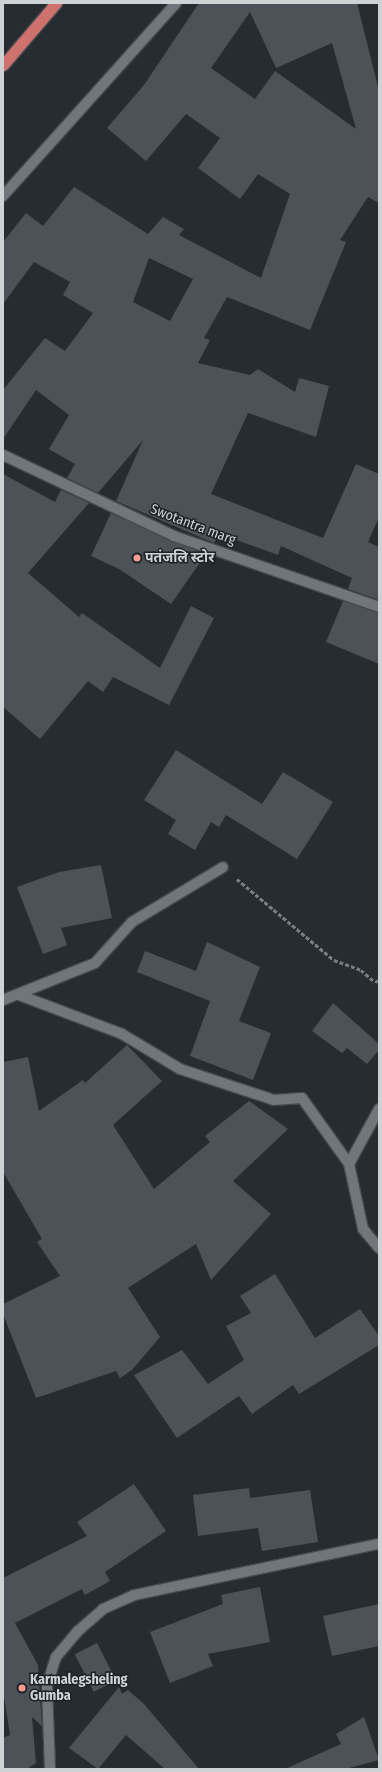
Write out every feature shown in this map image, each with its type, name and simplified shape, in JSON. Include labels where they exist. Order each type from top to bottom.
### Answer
[{"type":"highway","points":[[3,65],[56,3]]},
{"type":"street","points":[[3,196],[176,3]]},
{"type":"street","name":"Swotantra marg","points":[[3,455],[174,536],[379,608]]},
{"type":"street","points":[[3,1000],[52,978],[96,963],[132,922],[223,867]]},
{"type":"street","points":[[19,994],[122,1034],[180,1069],[274,1100],[302,1098],[349,1164],[363,1229],[379,1248]]},
{"type":"street","points":[[349,1164],[379,1109]]},
{"type":"street","points":[[50,1769],[47,1686],[56,1658],[78,1631],[103,1609],[134,1594],[379,1544]]},
{"type":"path","points":[[223,867],[334,960],[361,970],[374,982],[379,980]]},
{"type":"building","points":[[199,3],[357,3],[379,91],[379,203],[368,197],[340,240],[346,242],[310,330],[227,297],[204,338],[210,340],[198,363],[250,375],[258,369],[295,392],[299,378],[329,386],[316,437],[248,413],[211,494],[323,538],[356,464],[379,474],[379,517],[368,542],[379,547],[379,600],[348,589],[352,578],[281,546],[278,555],[220,534],[214,543],[116,501],[143,440],[98,493],[67,478],[75,464],[49,449],[69,415],[36,390],[3,439],[3,390],[45,338],[65,351],[93,313],[63,295],[70,282],[34,262],[3,304],[3,242],[26,213],[43,226],[74,187],[148,234],[163,217],[184,229],[179,235],[261,278],[290,194],[258,174],[240,199],[198,168],[220,138],[186,114],[146,161],[107,128],[144,85]],"holes":[[[250,12],[276,68],[332,43],[356,129],[275,71],[255,99],[211,68]],[[149,258],[193,279],[170,321],[133,302]]]},
{"type":"building","points":[[3,474],[55,502],[61,490],[89,503],[28,573],[79,617],[82,613],[160,668],[191,606],[214,618],[169,705],[113,677],[103,692],[88,681],[40,739],[3,707]]},
{"type":"building","points":[[111,513],[206,554],[171,604],[119,569],[91,556]]},
{"type":"building","points":[[343,601],[379,613],[379,664],[326,642]]},
{"type":"building","points":[[176,750],[262,804],[283,772],[333,802],[297,859],[226,815],[219,827],[211,822],[195,850],[168,834],[176,820],[144,800]]},
{"type":"building","points":[[101,865],[112,918],[61,928],[67,945],[43,954],[17,887],[59,872]]},
{"type":"building","points":[[207,942],[260,967],[239,1021],[271,1033],[253,1080],[190,1056],[210,1001],[137,972],[145,951],[196,971]]},
{"type":"building","points":[[333,1003],[379,1044],[379,1050],[367,1064],[347,1048],[342,1053],[312,1031]]},
{"type":"building","points":[[127,1045],[162,1081],[113,1125],[154,1189],[210,1142],[205,1136],[249,1101],[288,1129],[233,1181],[271,1214],[211,1280],[196,1244],[128,1288],[160,1337],[132,1370],[120,1378],[116,1371],[36,1398],[3,1314],[3,1304],[60,1276],[37,1242],[42,1239],[3,1172],[3,1062],[28,1057],[39,1111],[83,1080],[85,1083]]},
{"type":"building","points":[[275,1274],[315,1338],[360,1309],[379,1336],[379,1345],[299,1394],[293,1385],[252,1414],[239,1396],[177,1438],[134,1375],[182,1350],[208,1384],[244,1360],[226,1326],[251,1313],[240,1296]]},
{"type":"building","points":[[134,1484],[166,1531],[105,1572],[110,1581],[85,1595],[82,1589],[15,1623],[38,1665],[42,1726],[32,1717],[36,1763],[27,1769],[3,1769],[3,1738],[10,1735],[3,1690],[3,1578],[87,1536],[77,1522]]},
{"type":"building","points":[[249,1488],[250,1498],[310,1490],[318,1542],[262,1551],[258,1528],[198,1536],[193,1495]]},
{"type":"building","points":[[260,1587],[270,1642],[208,1654],[213,1666],[170,1683],[150,1632],[223,1604],[221,1595]]},
{"type":"building","points":[[379,1604],[379,1646],[332,1656],[323,1616]]},
{"type":"building","points":[[97,1643],[116,1680],[94,1692],[75,1654]]},
{"type":"building","points":[[119,1687],[122,1694],[128,1690],[144,1704],[199,1769],[165,1769],[126,1735],[98,1769],[69,1748]]},
{"type":"building","points":[[364,1717],[379,1760],[345,1769],[285,1769],[341,1744],[336,1734]]},
{"type":"place","name":"पतंजलि स्टोर","points":[[137,558]]},
{"type":"place","name":"Karmalegsheling Gumba","points":[[22,1688]]}]
